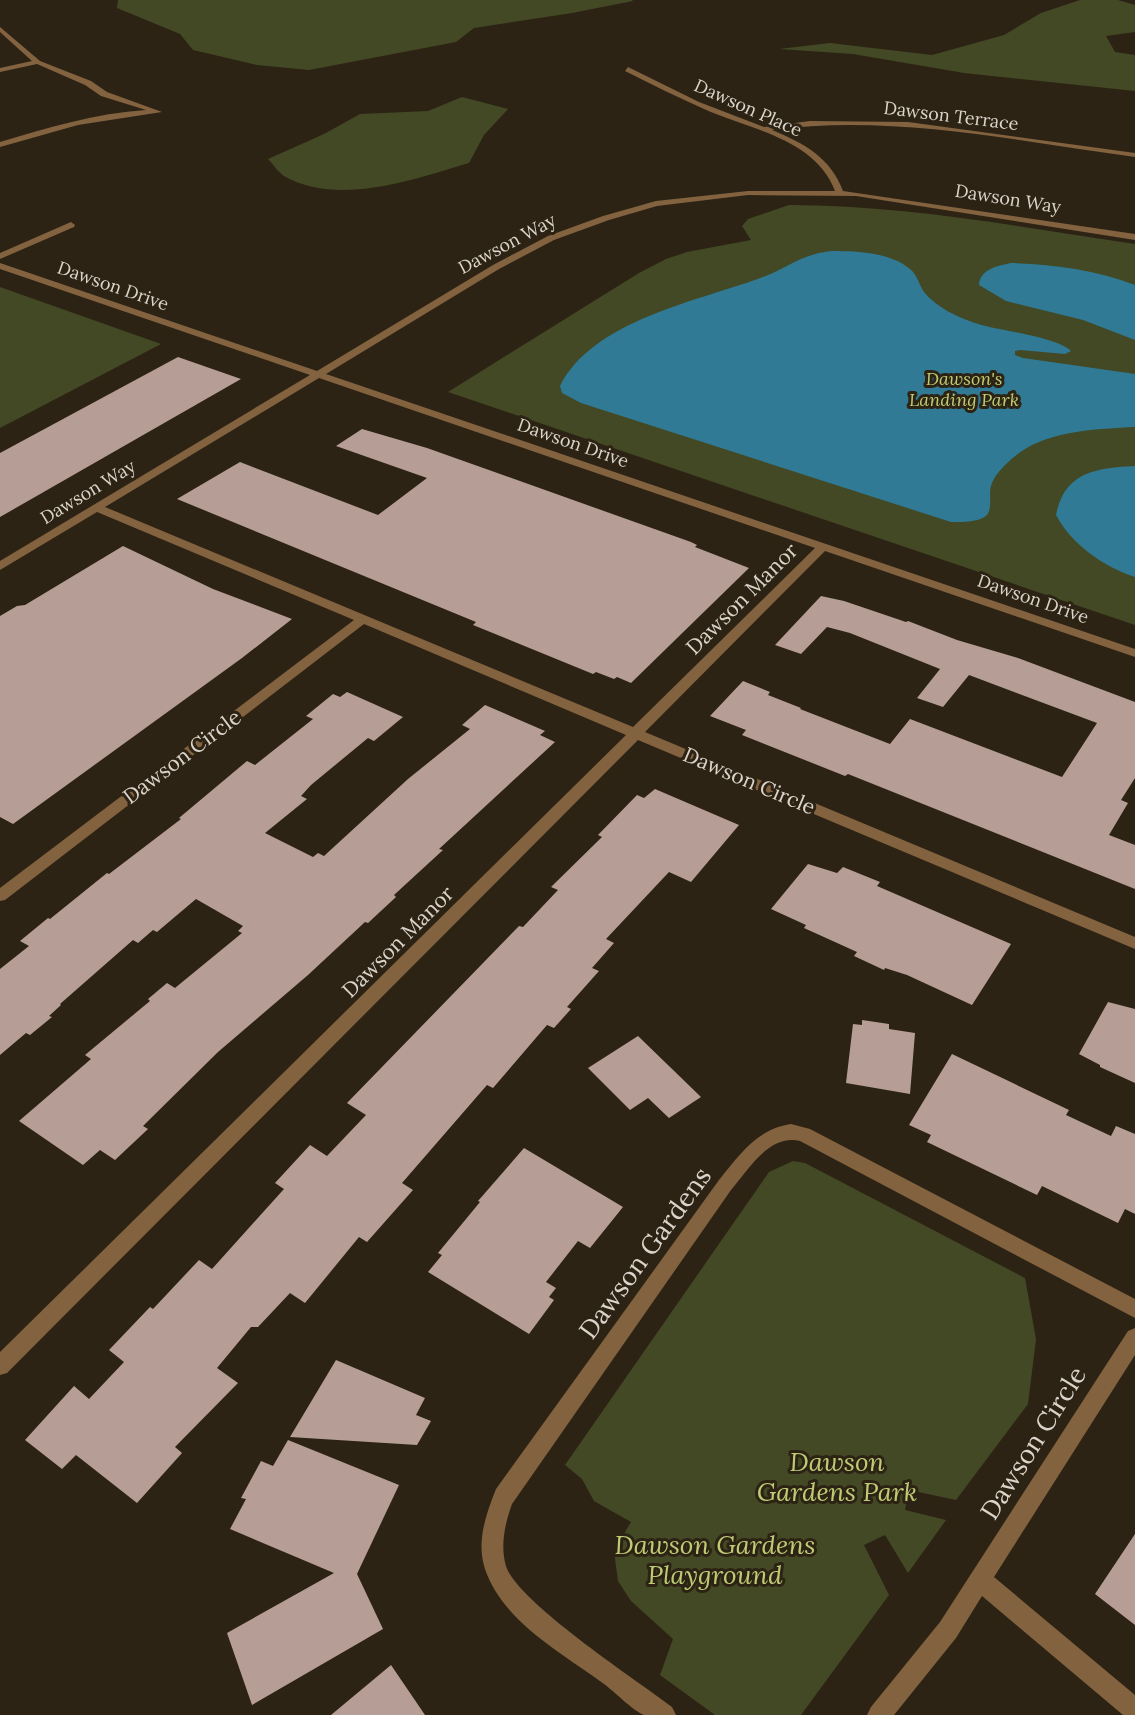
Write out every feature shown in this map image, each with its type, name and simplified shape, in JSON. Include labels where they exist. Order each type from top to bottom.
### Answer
[{"type":"street","points":[[0,28],[38,62],[88,83],[104,94],[158,112],[133,112],[92,119],[0,145]]},
{"type":"street","points":[[0,61],[28,55]]},
{"type":"street","points":[[0,70],[38,62]]},
{"type":"street","name":"Dawson Place","points":[[627,69],[719,113],[764,129],[818,158],[837,181],[839,192]]},
{"type":"street","name":"Dawson Terrace","points":[[764,129],[810,123],[908,124],[1135,155]]},
{"type":"street","name":"Dawson Way","points":[[0,566],[319,376],[496,267],[551,238],[606,218],[656,204],[704,198],[748,194],[839,192],[1135,237]]},
{"type":"street","points":[[0,256],[71,225]]},
{"type":"street","name":"Dawson Drive","points":[[0,266],[1135,653]]},
{"type":"street","name":"Dawson Circle","points":[[97,508],[638,733],[1135,944]]},
{"type":"street","name":"Dawson Manor","points":[[0,1366],[824,546]]},
{"type":"street","name":"Dawson Circle","points":[[0,896],[363,618]]},
{"type":"street","name":"Dawson Gardens","points":[[664,1715],[535,1618],[512,1594],[500,1577],[493,1557],[493,1533],[504,1497],[726,1185],[748,1157],[770,1137],[786,1130],[804,1134],[1135,1309]]},
{"type":"street","name":"Dawson Circle","points":[[879,1715],[948,1630],[1135,1337]]},
{"type":"street","points":[[979,1579],[1015,1612],[1135,1710]]},
{"type":"green space","points":[[118,0],[633,1],[474,28],[456,42],[309,70],[257,65],[193,50],[180,34],[117,8]]},
{"type":"green space","points":[[1080,0],[1118,0],[1135,5],[1135,32],[1106,36],[1115,52],[1135,55],[1135,91],[964,73],[853,54],[779,49],[830,43],[932,55],[1004,35],[1041,13]]},
{"type":"green space","points":[[462,97],[508,109],[484,135],[469,163],[401,182],[352,190],[305,185],[284,176],[268,159],[324,134],[360,114],[428,111]]},
{"type":"green space","name":"Dawson's Landing Park","points":[[789,205],[919,213],[1135,244],[1135,625],[448,392],[639,273],[666,259],[687,252],[751,240],[742,226],[748,219]]},
{"type":"green space","points":[[0,287],[161,344],[0,428]]},
{"type":"green space","points":[[793,1161],[805,1163],[1025,1278],[1036,1339],[1028,1404],[956,1500],[909,1490],[905,1510],[946,1520],[908,1573],[885,1535],[864,1545],[889,1595],[801,1715],[715,1715],[660,1675],[673,1639],[631,1601],[618,1581],[614,1551],[631,1522],[594,1501],[582,1479],[565,1465],[769,1172]]},
{"type":"water","points":[[831,251],[862,252],[893,259],[912,271],[924,292],[954,315],[985,326],[1052,341],[1071,351],[1065,354],[1020,350],[1015,351],[1015,355],[1135,374],[1135,427],[1075,432],[1032,445],[1011,459],[994,479],[987,515],[973,521],[951,522],[581,403],[562,393],[560,386],[576,363],[597,344],[622,329],[679,305],[763,277],[803,258]]},
{"type":"water","points":[[1011,263],[1074,269],[1105,275],[1135,285],[1135,340],[1083,320],[1006,301],[979,285],[982,275],[986,272]]},
{"type":"water","points":[[1135,466],[1135,577],[1100,561],[1079,545],[1062,526],[1056,515],[1066,489],[1074,481],[1084,475],[1107,468]]},
{"type":"building","points":[[178,357],[241,379],[0,517],[0,453]]},
{"type":"building","points":[[362,429],[427,448],[691,542],[697,545],[695,547],[749,568],[631,683],[596,672],[593,674],[473,625],[476,622],[177,499],[240,462],[378,515],[427,478],[336,446]]},
{"type":"building","points":[[123,546],[213,589],[292,619],[242,658],[13,824],[0,817],[0,616],[17,606],[25,605]]},
{"type":"building","points":[[821,596],[908,621],[957,640],[1018,658],[1135,702],[1135,778],[1121,800],[1128,803],[1109,835],[1135,845],[1135,889],[848,774],[845,776],[742,735],[746,730],[710,716],[743,681],[770,692],[768,695],[800,709],[890,744],[910,719],[1062,777],[1097,723],[969,675],[943,707],[917,698],[940,669],[850,633],[827,627],[801,654],[775,645]]},
{"type":"building","points":[[347,692],[403,717],[374,741],[368,738],[311,785],[301,796],[307,799],[265,833],[313,857],[318,853],[324,856],[408,779],[470,729],[462,725],[485,705],[545,731],[540,735],[555,742],[439,849],[443,850],[394,895],[396,897],[368,923],[365,922],[308,975],[218,1052],[143,1126],[148,1129],[115,1160],[100,1150],[83,1165],[19,1121],[91,1059],[85,1055],[150,1001],[148,999],[167,983],[175,988],[242,933],[238,931],[243,926],[196,899],[157,932],[153,930],[138,943],[133,940],[60,1004],[49,1016],[52,1017],[30,1035],[26,1033],[0,1055],[0,969],[29,946],[20,941],[48,918],[50,919],[107,873],[109,874],[181,819],[179,818],[247,761],[255,765],[313,719],[306,716],[333,694],[340,697]]},
{"type":"building","points":[[655,789],[739,825],[691,882],[669,872],[606,939],[614,943],[592,968],[599,971],[567,1007],[571,1009],[554,1028],[547,1025],[493,1088],[487,1085],[402,1183],[413,1190],[367,1242],[359,1237],[305,1303],[290,1293],[258,1327],[251,1327],[217,1368],[238,1383],[175,1447],[182,1453],[137,1503],[76,1455],[62,1469],[25,1440],[74,1386],[89,1399],[124,1362],[109,1350],[150,1307],[153,1309],[199,1260],[212,1269],[284,1189],[275,1183],[310,1145],[327,1156],[366,1115],[347,1103],[519,926],[523,927],[558,890],[551,887],[602,837],[598,835],[637,795],[644,798]]},
{"type":"building","points":[[808,864],[837,873],[843,867],[880,882],[877,886],[1011,944],[972,1005],[907,975],[885,968],[884,970],[854,956],[857,952],[804,928],[806,925],[771,909]]},
{"type":"building","points":[[1108,1002],[1135,1009],[1135,1083],[1100,1067],[1079,1054]]},
{"type":"building","points":[[862,1020],[889,1024],[889,1029],[915,1033],[910,1094],[846,1083],[853,1024],[862,1025]]},
{"type":"building","points":[[638,1036],[701,1097],[669,1118],[648,1098],[630,1110],[588,1068]]},
{"type":"building","points":[[952,1054],[1069,1110],[1066,1115],[1111,1136],[1116,1126],[1135,1134],[1135,1214],[1125,1209],[1118,1223],[1042,1186],[1037,1195],[927,1142],[931,1135],[909,1125]]},
{"type":"building","points":[[524,1148],[623,1207],[590,1248],[578,1241],[546,1282],[556,1288],[549,1297],[554,1300],[529,1334],[428,1272],[442,1255],[438,1253],[480,1202],[478,1201]]},
{"type":"building","points":[[336,1360],[425,1398],[416,1415],[431,1421],[417,1445],[290,1437]]},
{"type":"building","points":[[288,1440],[399,1485],[357,1574],[383,1629],[252,1705],[227,1633],[334,1573],[230,1529],[246,1499],[241,1498],[261,1461],[273,1466]]},
{"type":"building","points":[[1135,1534],[1135,1625],[1095,1594]]},
{"type":"building","points":[[391,1665],[425,1715],[331,1715]]},
{"type":"park label","name":"Dawson Gardens Park","points":[[837,1477]]},
{"type":"park label","name":"Dawson Gardens Playground","points":[[715,1560]]}]
